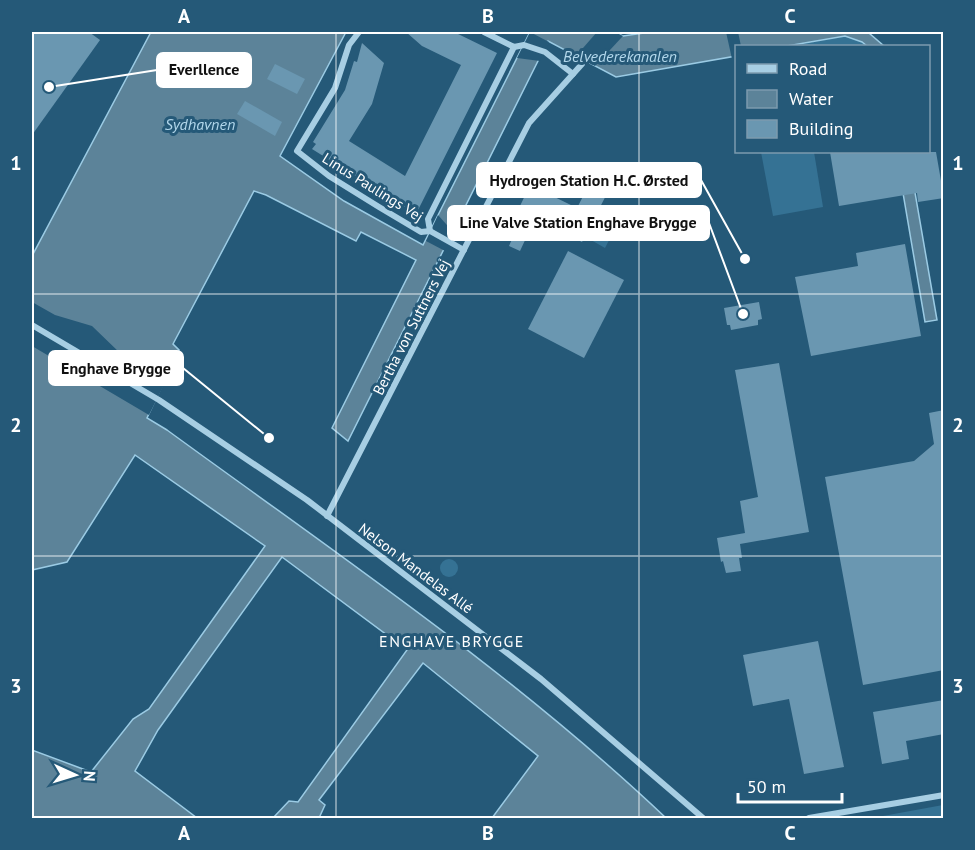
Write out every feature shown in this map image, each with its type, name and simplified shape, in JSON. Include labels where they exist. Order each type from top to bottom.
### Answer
[{"type":"street","name":"Linus Paulings Vej","points":[[359,32],[349,45],[335,88],[297,151],[329,176],[365,199],[422,232],[430,231],[464,250]]},
{"type":"street","points":[[484,32],[514,47],[524,45],[545,52],[573,74]]},
{"type":"street","name":"Linus Paulings Vej","points":[[430,231],[428,219],[514,47]]},
{"type":"street","name":"Bertha von Suttners Vej","points":[[327,516],[529,123],[582,64]]},
{"type":"street","name":"Nelson Mandelas Allé","points":[[32,325],[157,399],[214,436],[327,516],[541,679],[703,819]]},
{"type":"street","points":[[809,819],[944,795]]},
{"type":"shaded area","points":[[845,36],[866,45],[797,45]]},
{"type":"shaded area","points":[[761,153],[814,153],[823,207],[773,216]]},
{"type":"shaded area","points":[[605,212],[620,219],[605,248],[591,240]]},
{"type":"shaded area","points":[[445,559],[453,559],[458,564],[456,575],[445,577],[440,572],[440,564]]},
{"type":"shaded area","points":[[943,805],[943,818],[872,818]]},
{"type":"water","name":"Sydhavnen","points":[[151,32],[346,32],[280,156],[344,201],[423,245],[530,32],[614,32],[623,36],[651,32],[872,32],[869,33],[883,45],[866,45],[845,36],[793,45],[735,45],[735,56],[616,77],[548,41],[348,441],[332,428],[416,260],[361,232],[356,241],[254,191],[173,344],[179,350],[147,418],[167,430],[359,569],[486,664],[608,765],[666,818],[492,818],[538,756],[423,663],[319,800],[325,805],[319,818],[273,818],[289,801],[298,802],[407,650],[282,557],[158,730],[135,771],[197,818],[32,818],[32,750],[91,772],[133,719],[149,709],[265,546],[135,455],[67,562],[32,570],[32,256]]},
{"type":"water","points":[[896,153],[908,153],[937,320],[925,322]]},
{"type":"pier","points":[[530,32],[549,42],[540,61],[517,58]]},
{"type":"pier","points":[[597,32],[615,32],[623,36],[595,66],[576,56]]},
{"type":"pier","points":[[726,32],[738,32],[741,45],[735,45],[735,59],[732,59]]},
{"type":"pier","points":[[438,215],[454,233],[445,251],[426,241]]},
{"type":"pier","points":[[32,302],[55,315],[92,326],[120,353],[166,381],[149,415],[32,346]]},
{"type":"building","points":[[32,32],[89,32],[100,40],[32,135]]},
{"type":"building","points":[[406,32],[454,32],[497,53],[416,214],[312,149],[316,144],[313,142],[345,90],[362,43],[384,63],[372,104],[349,141],[405,176],[461,65],[422,46]]},
{"type":"building","points":[[275,64],[305,79],[297,94],[267,79]]},
{"type":"building","points":[[245,101],[282,122],[275,136],[237,114]]},
{"type":"building","points":[[936,152],[944,198],[918,202],[917,193],[839,206],[830,153]]},
{"type":"building","points":[[596,171],[614,180],[582,242],[564,233],[567,227],[520,206],[530,185],[577,208]]},
{"type":"building","points":[[516,230],[527,236],[520,251],[509,246]]},
{"type":"building","points":[[905,244],[921,336],[811,356],[795,277],[858,266],[856,253]]},
{"type":"building","points":[[568,251],[624,280],[584,358],[528,329]]},
{"type":"building","points":[[759,302],[762,319],[758,320],[758,325],[731,330],[730,325],[727,325],[724,308]]},
{"type":"building","points":[[779,363],[809,532],[740,544],[741,571],[726,573],[723,561],[721,562],[717,538],[745,533],[740,501],[758,497],[735,370]]},
{"type":"building","points":[[944,410],[944,670],[863,685],[825,477],[914,461],[934,444],[929,413]]},
{"type":"building","points":[[818,641],[844,767],[804,774],[789,699],[753,706],[743,655]]},
{"type":"building","points":[[944,700],[944,734],[906,741],[909,759],[882,764],[873,712]]},
{"type":"place","name":"Everllence","points":[[49,87]]},
{"type":"place","name":"Hydrogen Station H.C. Ørsted","points":[[745,259]]},
{"type":"place","name":"Line Valve Station Enghave Brygge","points":[[743,314]]},
{"type":"place","name":"Enghave Brygge","points":[[269,438]]},
{"type":"district","name":"ENGHAVE BRYGGE","points":[[452,641]]},
{"type":"water label","name":"Belvederekanalen","points":[[620,56]]}]
